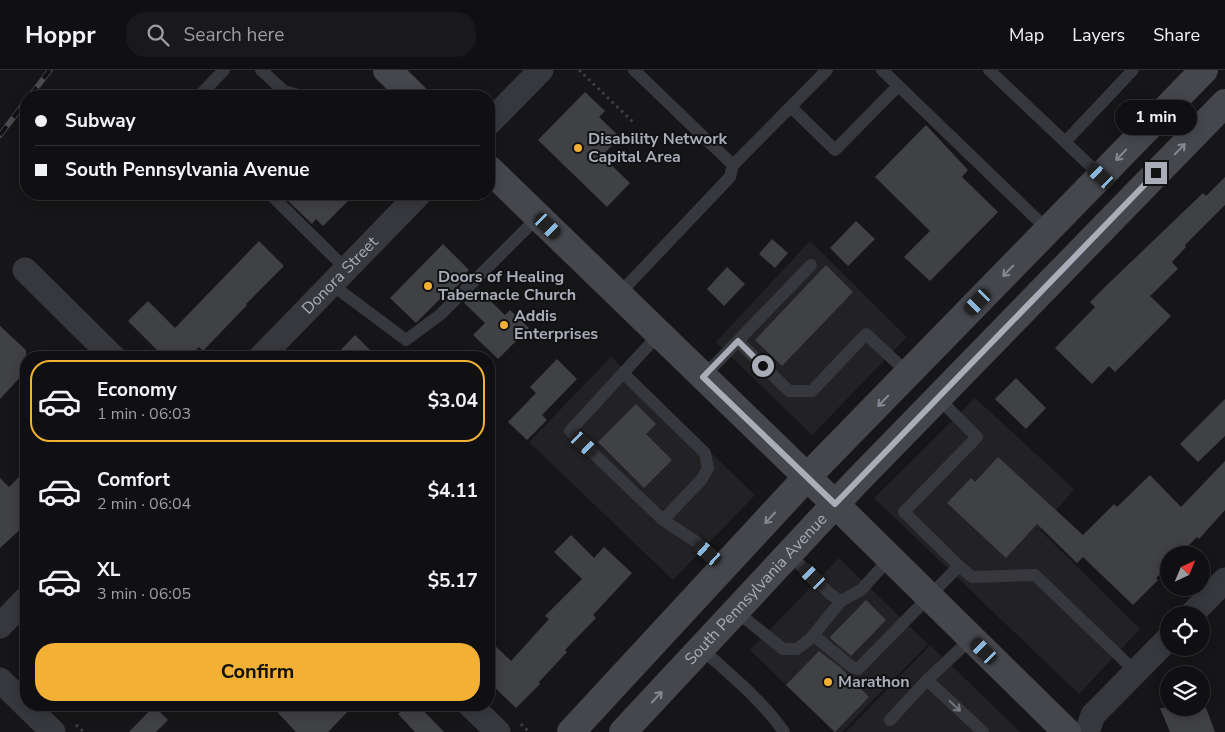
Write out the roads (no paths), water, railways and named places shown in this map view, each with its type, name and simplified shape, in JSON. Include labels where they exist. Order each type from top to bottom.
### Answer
[{"type":"main road","points":[[387,70],[408,90]]},
{"type":"main road","points":[[571,732],[807,478],[1204,70]]},
{"type":"main road","name":"South Pennsylvania Avenue","points":[[623,732],[937,397],[1225,103]]},
{"type":"main road","points":[[495,174],[1067,732]]},
{"type":"street","points":[[495,117],[541,70]]},
{"type":"street","name":"Donora Street","points":[[267,351],[411,200]]},
{"type":"street","points":[[25,270],[107,351]]},
{"type":"street","points":[[1200,606],[1225,580]]},
{"type":"street","points":[[0,626],[20,604]]},
{"type":"street","points":[[1086,732],[1093,715],[1160,647]]},
{"type":"street","points":[[0,680],[20,700]]},
{"type":"street","points":[[32,711],[53,732]]},
{"type":"street","points":[[476,711],[498,732]]},
{"type":"lane","points":[[205,90],[224,70]]},
{"type":"lane","points":[[262,70],[282,90]]},
{"type":"lane","points":[[634,70],[733,165]]},
{"type":"lane","points":[[618,295],[730,177],[733,165],[827,70]]},
{"type":"lane","points":[[882,70],[1048,230]]},
{"type":"lane","points":[[989,70],[1101,176]]},
{"type":"lane","points":[[1065,142],[1133,70]]},
{"type":"lane","points":[[791,106],[835,150],[898,86]]},
{"type":"lane","points":[[275,200],[339,276],[406,340],[440,314],[538,217]]},
{"type":"lane","points":[[703,377],[811,265]]},
{"type":"lane","points":[[659,334],[570,432],[663,520],[695,542],[723,567]]},
{"type":"lane","points":[[738,341],[789,391],[812,391],[866,334],[909,374]]},
{"type":"lane","points":[[624,373],[705,453],[708,468],[702,479],[663,520]]},
{"type":"lane","points":[[937,397],[977,437],[904,512],[972,577],[1036,575],[1136,672]]},
{"type":"lane","points":[[788,554],[830,594],[841,601]]},
{"type":"lane","points":[[736,611],[783,649],[797,649],[813,635],[841,601],[861,590],[890,558]]},
{"type":"lane","points":[[813,635],[852,667],[858,669],[959,566]]},
{"type":"lane","points":[[890,720],[972,638]]},
{"type":"lane","points":[[702,649],[746,689],[784,732]]},
{"type":"lane","points":[[928,680],[983,732]]},
{"type":"railway","points":[[35,90],[50,70]]},
{"type":"railway","points":[[0,135],[20,109]]},
{"type":"place","name":"Disability Network Capital Area","points":[[578,148]]},
{"type":"place","name":"Doors of Healing Tabernacle Church","points":[[428,286]]},
{"type":"place","name":"Addis Enterprises","points":[[504,325]]},
{"type":"place","name":"Marathon","points":[[828,682]]}]
